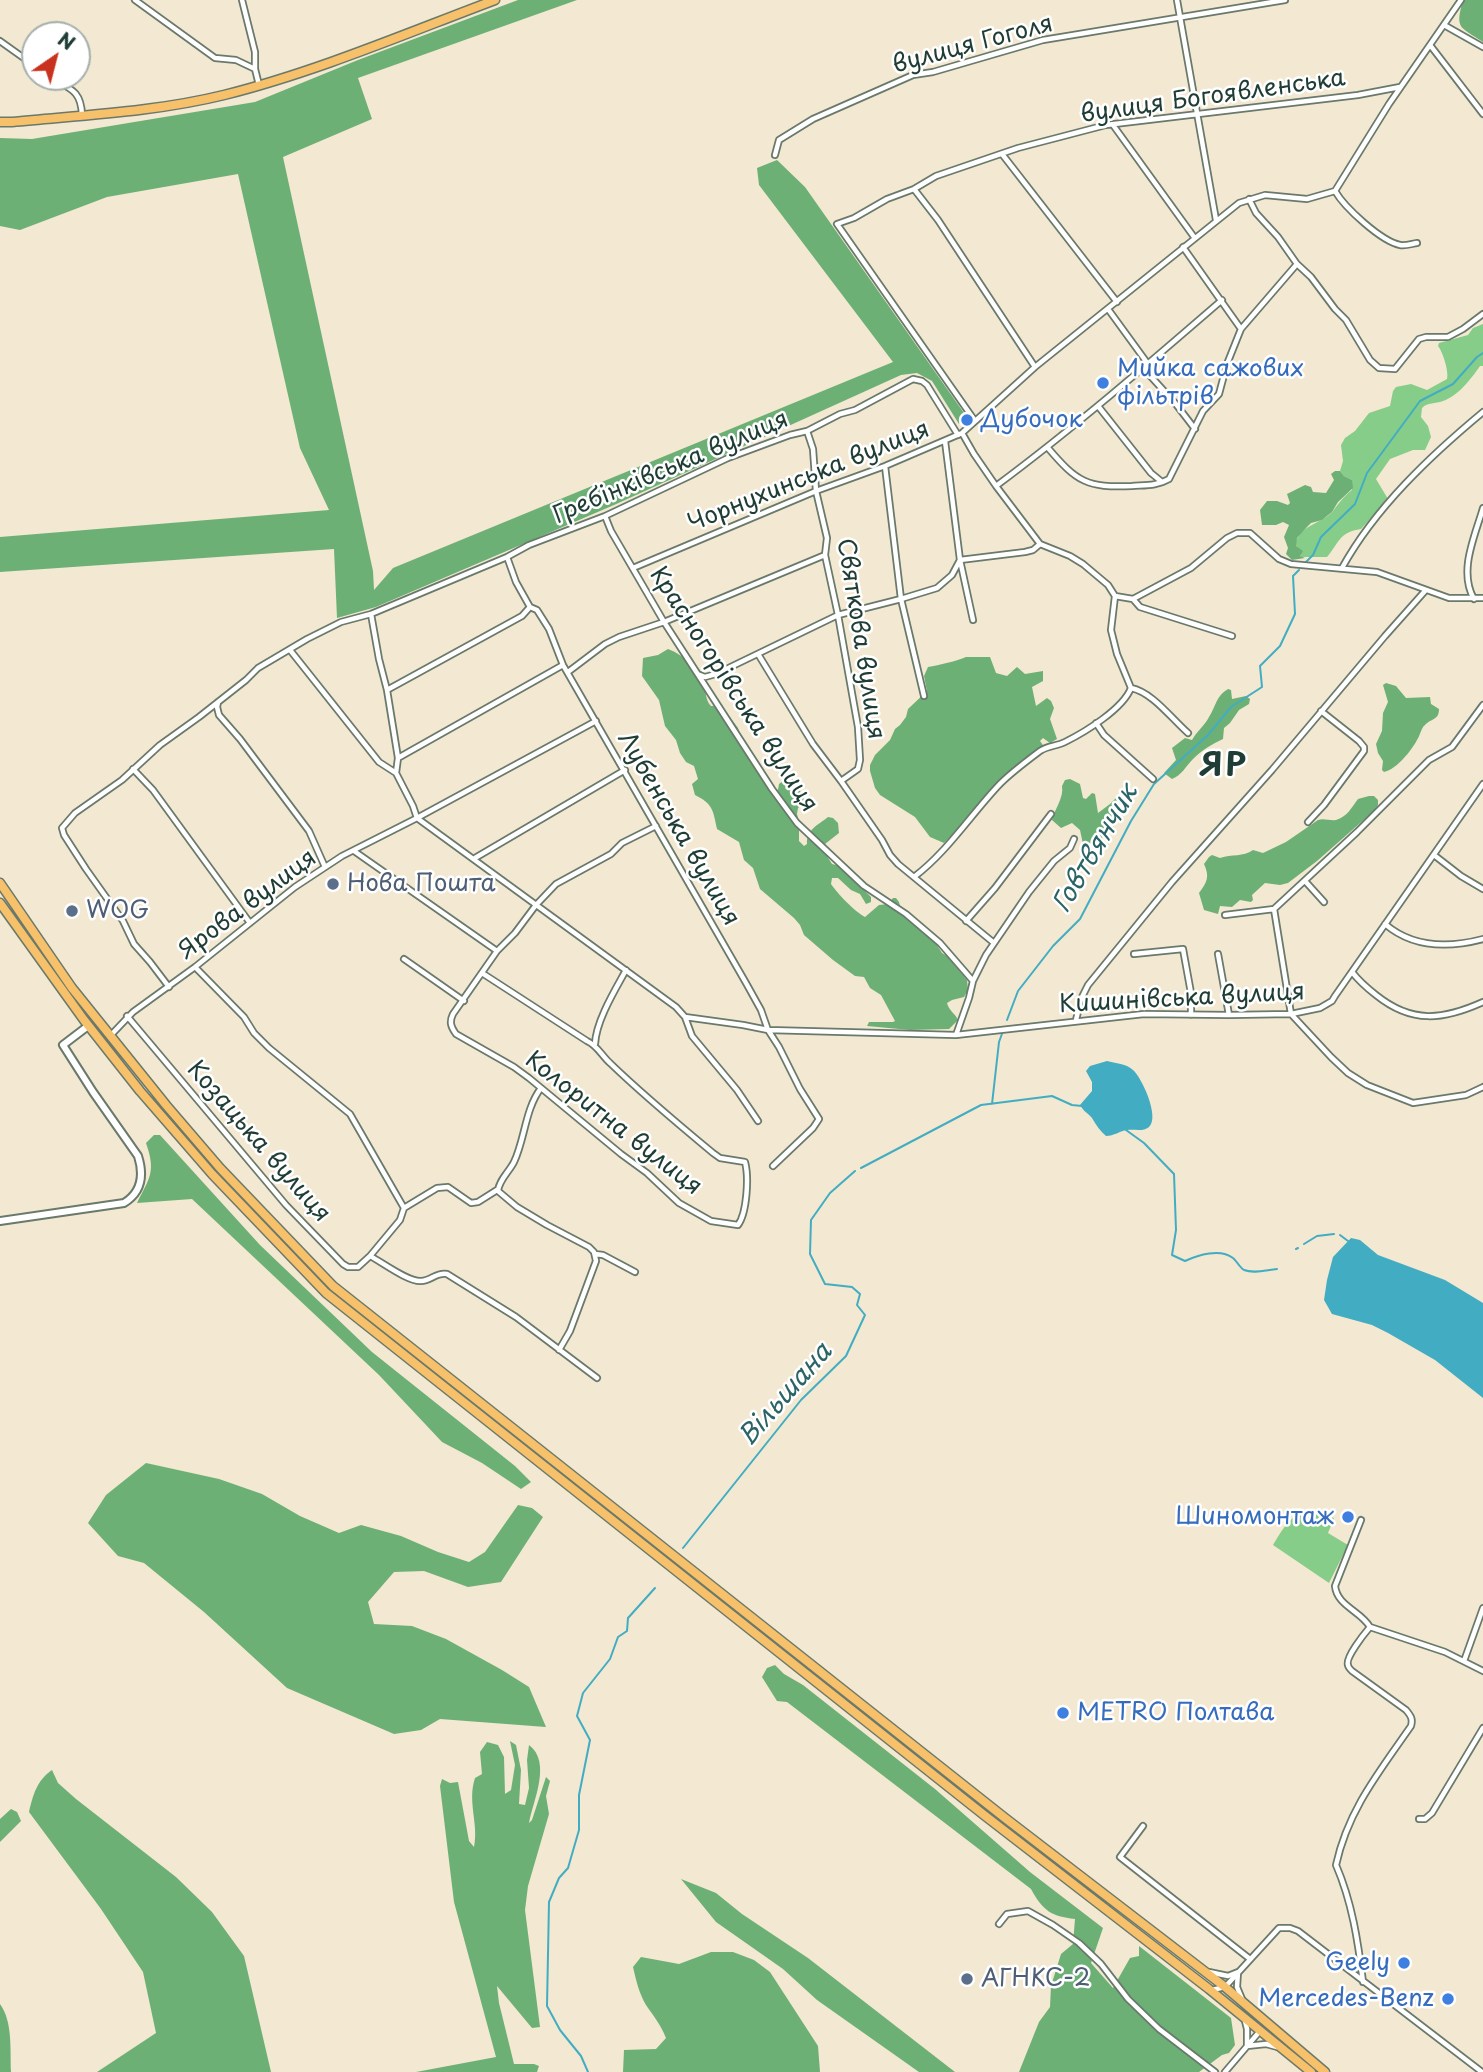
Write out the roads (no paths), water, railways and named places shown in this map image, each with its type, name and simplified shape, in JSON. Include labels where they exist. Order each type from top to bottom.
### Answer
[{"type":"main road","points":[[0,122],[152,108],[221,95],[286,76],[495,0]]},
{"type":"main road","points":[[0,883],[58,969],[110,1036],[220,1168],[333,1286],[1005,1818],[1225,1987],[1325,2072]]},
{"type":"main road","points":[[0,903],[88,1026],[132,1082],[212,1174],[326,1293],[1311,2072]]},
{"type":"street","points":[[135,0],[215,58],[236,60],[255,69]]},
{"type":"street","points":[[242,0],[255,52],[259,85]]},
{"type":"street","points":[[1177,0],[1216,220]]},
{"type":"street","name":"вулиця Гоголя","points":[[775,155],[779,140],[813,119],[913,75],[933,72],[1043,40],[1285,0]]},
{"type":"street","points":[[1461,0],[1401,87],[1335,191],[1307,199],[1265,195],[1249,199],[1256,213],[1346,320],[1370,360],[1379,368],[1395,369],[1419,339],[1448,337],[1463,330],[1483,314]]},
{"type":"street","points":[[1444,25],[1483,47]]},
{"type":"street","points":[[0,41],[21,56]]},
{"type":"street","points":[[1430,45],[1483,114]]},
{"type":"street","name":"вулиця Богоявленська","points":[[975,421],[837,224],[936,176],[1002,154],[1112,124],[1358,95],[1401,87]]},
{"type":"street","points":[[74,91],[81,101],[82,115]]},
{"type":"street","points":[[1112,124],[1194,237]]},
{"type":"street","points":[[1002,154],[1116,302]]},
{"type":"street","points":[[914,189],[939,220],[1035,367]]},
{"type":"street","points":[[1335,191],[1349,209],[1385,238],[1399,245],[1417,243]]},
{"type":"street","name":"Чорнухинська вулиця","points":[[633,568],[960,434],[1035,367],[1194,237],[1239,203],[1249,199]]},
{"type":"street","points":[[1183,246],[1241,329]]},
{"type":"street","points":[[1048,448],[1079,478],[1103,487],[1145,486],[1169,479],[1203,411],[1219,394],[1241,329],[1297,264]]},
{"type":"street","points":[[996,486],[1048,448],[1144,369],[1222,300]]},
{"type":"street","points":[[1108,309],[1148,364]]},
{"type":"street","points":[[1144,369],[1195,429]]},
{"type":"street","name":"Гребінківська вулиця","points":[[169,987],[134,944],[123,921],[86,869],[62,828],[75,813],[122,780],[160,745],[246,681],[258,668],[333,626],[371,614],[507,557],[529,544],[605,516],[728,458],[807,431],[840,414],[855,410],[903,383],[918,379],[927,385],[960,434]]},
{"type":"street","points":[[1098,406],[1151,473],[1162,482]]},
{"type":"street","points":[[1342,568],[1360,540],[1404,484],[1483,412]]},
{"type":"street","name":"Святкова вулиця","points":[[807,431],[813,449],[816,491],[827,538],[825,555],[858,727],[858,769],[841,781]]},
{"type":"street","points":[[914,877],[957,836],[1004,780],[1040,751],[1061,744],[1114,710],[1131,688],[1117,654],[1111,630],[1115,596],[1108,585],[1070,556],[1040,544],[960,434]]},
{"type":"street","points":[[945,441],[960,560],[973,621]]},
{"type":"street","points":[[885,466],[901,599],[924,696]]},
{"type":"street","points":[[1474,599],[1469,592],[1468,568],[1483,508]]},
{"type":"street","name":"Красногорівська вулиця","points":[[605,516],[664,622],[797,823],[864,886],[906,914],[940,943],[973,981]]},
{"type":"street","points":[[1115,596],[1133,599],[1191,568],[1227,538],[1237,533],[1250,533],[1279,559],[1291,564],[1377,572],[1449,598],[1483,598]]},
{"type":"street","points":[[960,560],[1025,552],[1040,544]]},
{"type":"street","points":[[568,672],[604,644],[825,555]]},
{"type":"street","name":"Лубенська вулиця","points":[[507,557],[516,582],[530,607],[537,610],[549,629],[563,665],[761,1010],[768,1030],[819,1119],[773,1166]]},
{"type":"street","points":[[699,675],[705,677],[716,674],[838,615],[937,588],[952,575],[960,560]]},
{"type":"street","points":[[1076,1020],[1088,985],[1172,882],[1425,591]]},
{"type":"street","points":[[1133,599],[1140,607],[1232,636]]},
{"type":"street","points":[[387,690],[522,616],[530,607]]},
{"type":"street","points":[[371,614],[398,758],[396,773]]},
{"type":"street","points":[[290,650],[379,762],[396,773],[417,818],[676,1007],[685,1017],[692,1036],[737,1090],[758,1121]]},
{"type":"street","points":[[758,654],[813,744],[883,840],[890,855],[994,943]]},
{"type":"street","points":[[398,758],[563,665]]},
{"type":"street","points":[[1131,688],[1149,695],[1188,733]]},
{"type":"street","points":[[219,701],[219,716],[240,739],[309,831],[325,867]]},
{"type":"street","points":[[1225,915],[1274,909],[1429,760],[1452,747],[1483,705]]},
{"type":"street","points":[[1308,822],[1361,755],[1364,747],[1321,711]]},
{"type":"street","name":"Ярова вулиця","points":[[110,1036],[127,1016],[325,867],[596,720]]},
{"type":"street","points":[[1096,723],[1104,735],[1153,779]]},
{"type":"street","points":[[133,769],[153,790],[250,923]]},
{"type":"street","points":[[474,858],[625,770]]},
{"type":"street","name":"Кишинівська вулиця","points":[[685,1017],[768,1030],[956,1035],[1144,1014],[1292,1014],[1326,1005],[1332,1001],[1483,784]]},
{"type":"street","points":[[966,921],[995,888],[1051,814]]},
{"type":"street","points":[[404,959],[464,1001],[497,951],[556,884],[611,854],[622,843],[656,826]]},
{"type":"street","points":[[956,1035],[978,968],[1029,892],[1054,861],[1070,848],[1074,839]]},
{"type":"street","points":[[354,851],[497,951]]},
{"type":"street","points":[[1434,855],[1461,876],[1483,888]]},
{"type":"street","points":[[1305,881],[1324,902]]},
{"type":"street","points":[[1274,909],[1292,1014],[1348,1073],[1367,1085],[1413,1103],[1465,1095],[1483,1087]]},
{"type":"street","points":[[1385,924],[1402,936],[1426,944],[1453,944],[1483,939]]},
{"type":"street","points":[[1133,954],[1183,949],[1191,993],[1191,1015]]},
{"type":"street","points":[[1219,954],[1229,1016]]},
{"type":"street","points":[[195,967],[244,1017],[254,1033],[269,1048],[350,1114],[404,1208],[400,1220],[370,1256],[417,1281],[428,1280],[440,1273],[447,1274],[516,1317],[597,1378]]},
{"type":"street","points":[[482,973],[595,1044],[597,1030],[626,970]]},
{"type":"street","points":[[1352,972],[1383,1001],[1417,1016],[1440,1016],[1483,1002]]},
{"type":"street","name":"Колоритна вулиця","points":[[464,1001],[450,1020],[456,1034],[514,1067],[647,1173],[679,1203],[711,1221],[738,1225],[744,1217],[746,1162],[720,1158],[713,1153],[639,1091],[603,1057],[595,1044]]},
{"type":"street","name":"Козацька вулиця","points":[[127,1016],[286,1205],[342,1264],[358,1267],[370,1256]]},
{"type":"street","points":[[0,1221],[124,1203],[131,1199],[140,1186],[142,1167],[138,1156],[63,1045],[88,1026]]},
{"type":"street","points":[[404,1208],[442,1186],[452,1189],[471,1203],[478,1202],[498,1190],[514,1161],[532,1104],[541,1088]]},
{"type":"street","points":[[498,1190],[499,1194],[517,1207],[589,1247],[595,1254],[596,1261],[570,1331],[559,1350]]},
{"type":"street","points":[[595,1254],[603,1255],[635,1272]]},
{"type":"street","points":[[1361,1520],[1335,1586],[1335,1593],[1340,1600],[1370,1627],[1409,1639],[1483,1671]]},
{"type":"street","points":[[1464,1661],[1483,1608]]},
{"type":"street","points":[[1363,1982],[1352,1908],[1336,1865],[1348,1823],[1412,1722],[1406,1710],[1347,1665],[1370,1627]]},
{"type":"street","points":[[1419,1819],[1425,1819],[1432,1813],[1483,1728]]},
{"type":"street","points":[[1143,1826],[1120,1857],[1250,1959]]},
{"type":"street","points":[[999,1924],[1007,1914],[1028,1911],[1053,1925],[1079,1943],[1101,1964],[1128,1998],[1159,2029],[1215,2072]]},
{"type":"street","points":[[1209,1989],[1219,1990],[1225,1987],[1279,1928],[1290,1928],[1298,1931],[1482,2072]]},
{"type":"street","points":[[1202,1969],[1228,1976],[1238,1972]]},
{"type":"street","points":[[1238,1972],[1237,1987],[1243,2002]]},
{"type":"street","points":[[1225,1987],[1227,2004]]},
{"type":"street","points":[[1225,2072],[1260,2031],[1260,2022],[1255,2012]]},
{"type":"street","points":[[1243,2017],[1247,2029],[1247,2046]]},
{"type":"street","points":[[1260,2031],[1286,2039]]},
{"type":"street","points":[[1247,2046],[1266,2045],[1282,2049]]},
{"type":"water","points":[[1107,1061],[1121,1064],[1137,1074],[1151,1107],[1152,1122],[1147,1129],[1127,1130],[1106,1136],[1081,1107],[1092,1091],[1092,1082],[1086,1071],[1090,1066]]},
{"type":"water","points":[[1351,1238],[1360,1240],[1378,1255],[1445,1280],[1483,1303],[1483,1398],[1435,1360],[1388,1333],[1372,1325],[1332,1314],[1324,1300],[1327,1280],[1333,1257]]},
{"type":"waterway","name":"Говтвянчик","points":[[1306,562],[1313,555],[1321,537],[1355,504],[1367,473],[1420,401],[1453,384],[1483,353]]},
{"type":"waterway","name":"Говтвянчик","points":[[1007,1020],[1018,991],[1053,946],[1080,919],[1131,821],[1154,784],[1208,735],[1231,707],[1262,687],[1260,666],[1280,646],[1295,614],[1293,576],[1299,570]]},
{"type":"waterway","name":"Говтвянчик","points":[[992,1104],[999,1042],[1003,1031]]},
{"type":"waterway","name":"Вільшана","points":[[861,1168],[981,1105],[1052,1096],[1072,1105],[1082,1106]]},
{"type":"waterway","name":"Вільшана","points":[[1126,1130],[1144,1143],[1174,1174],[1176,1230],[1172,1255],[1185,1261],[1202,1255],[1222,1253],[1233,1258],[1242,1269],[1248,1271],[1277,1269]]},
{"type":"waterway","name":"Вільшана","points":[[683,1548],[801,1400],[846,1356],[865,1315],[857,1305],[860,1294],[852,1287],[825,1284],[810,1254],[811,1220],[830,1193],[855,1171]]},
{"type":"waterway","name":"Вільшана","points":[[1304,1244],[1317,1236],[1334,1234]]},
{"type":"waterway","name":"Вільшана","points":[[1340,1235],[1348,1241]]},
{"type":"waterway","name":"Вільшана","points":[[588,2072],[581,2056],[560,2030],[547,2006],[549,1902],[559,1878],[568,1868],[579,1830],[579,1795],[590,1740],[577,1716],[583,1693],[610,1659],[618,1637],[627,1631],[628,1618],[655,1588]]},
{"type":"place","name":"Мийка сажових фільтрів","points":[[1103,383]]},
{"type":"place","name":"Дубочок","points":[[967,420]]},
{"type":"place","name":"Нова Пошта","points":[[333,884]]},
{"type":"place","name":"WOG","points":[[72,911]]},
{"type":"place","name":"Шиномонтаж","points":[[1348,1517]]},
{"type":"place","name":"METRO Полтава","points":[[1063,1713]]},
{"type":"place","name":"Geely","points":[[1404,1963]]},
{"type":"place","name":"АГНКС-2","points":[[967,1979]]},
{"type":"place","name":"Mercedes-Benz","points":[[1448,1999]]},
{"type":"district","name":"ЯР","points":[[1224,767]]}]
